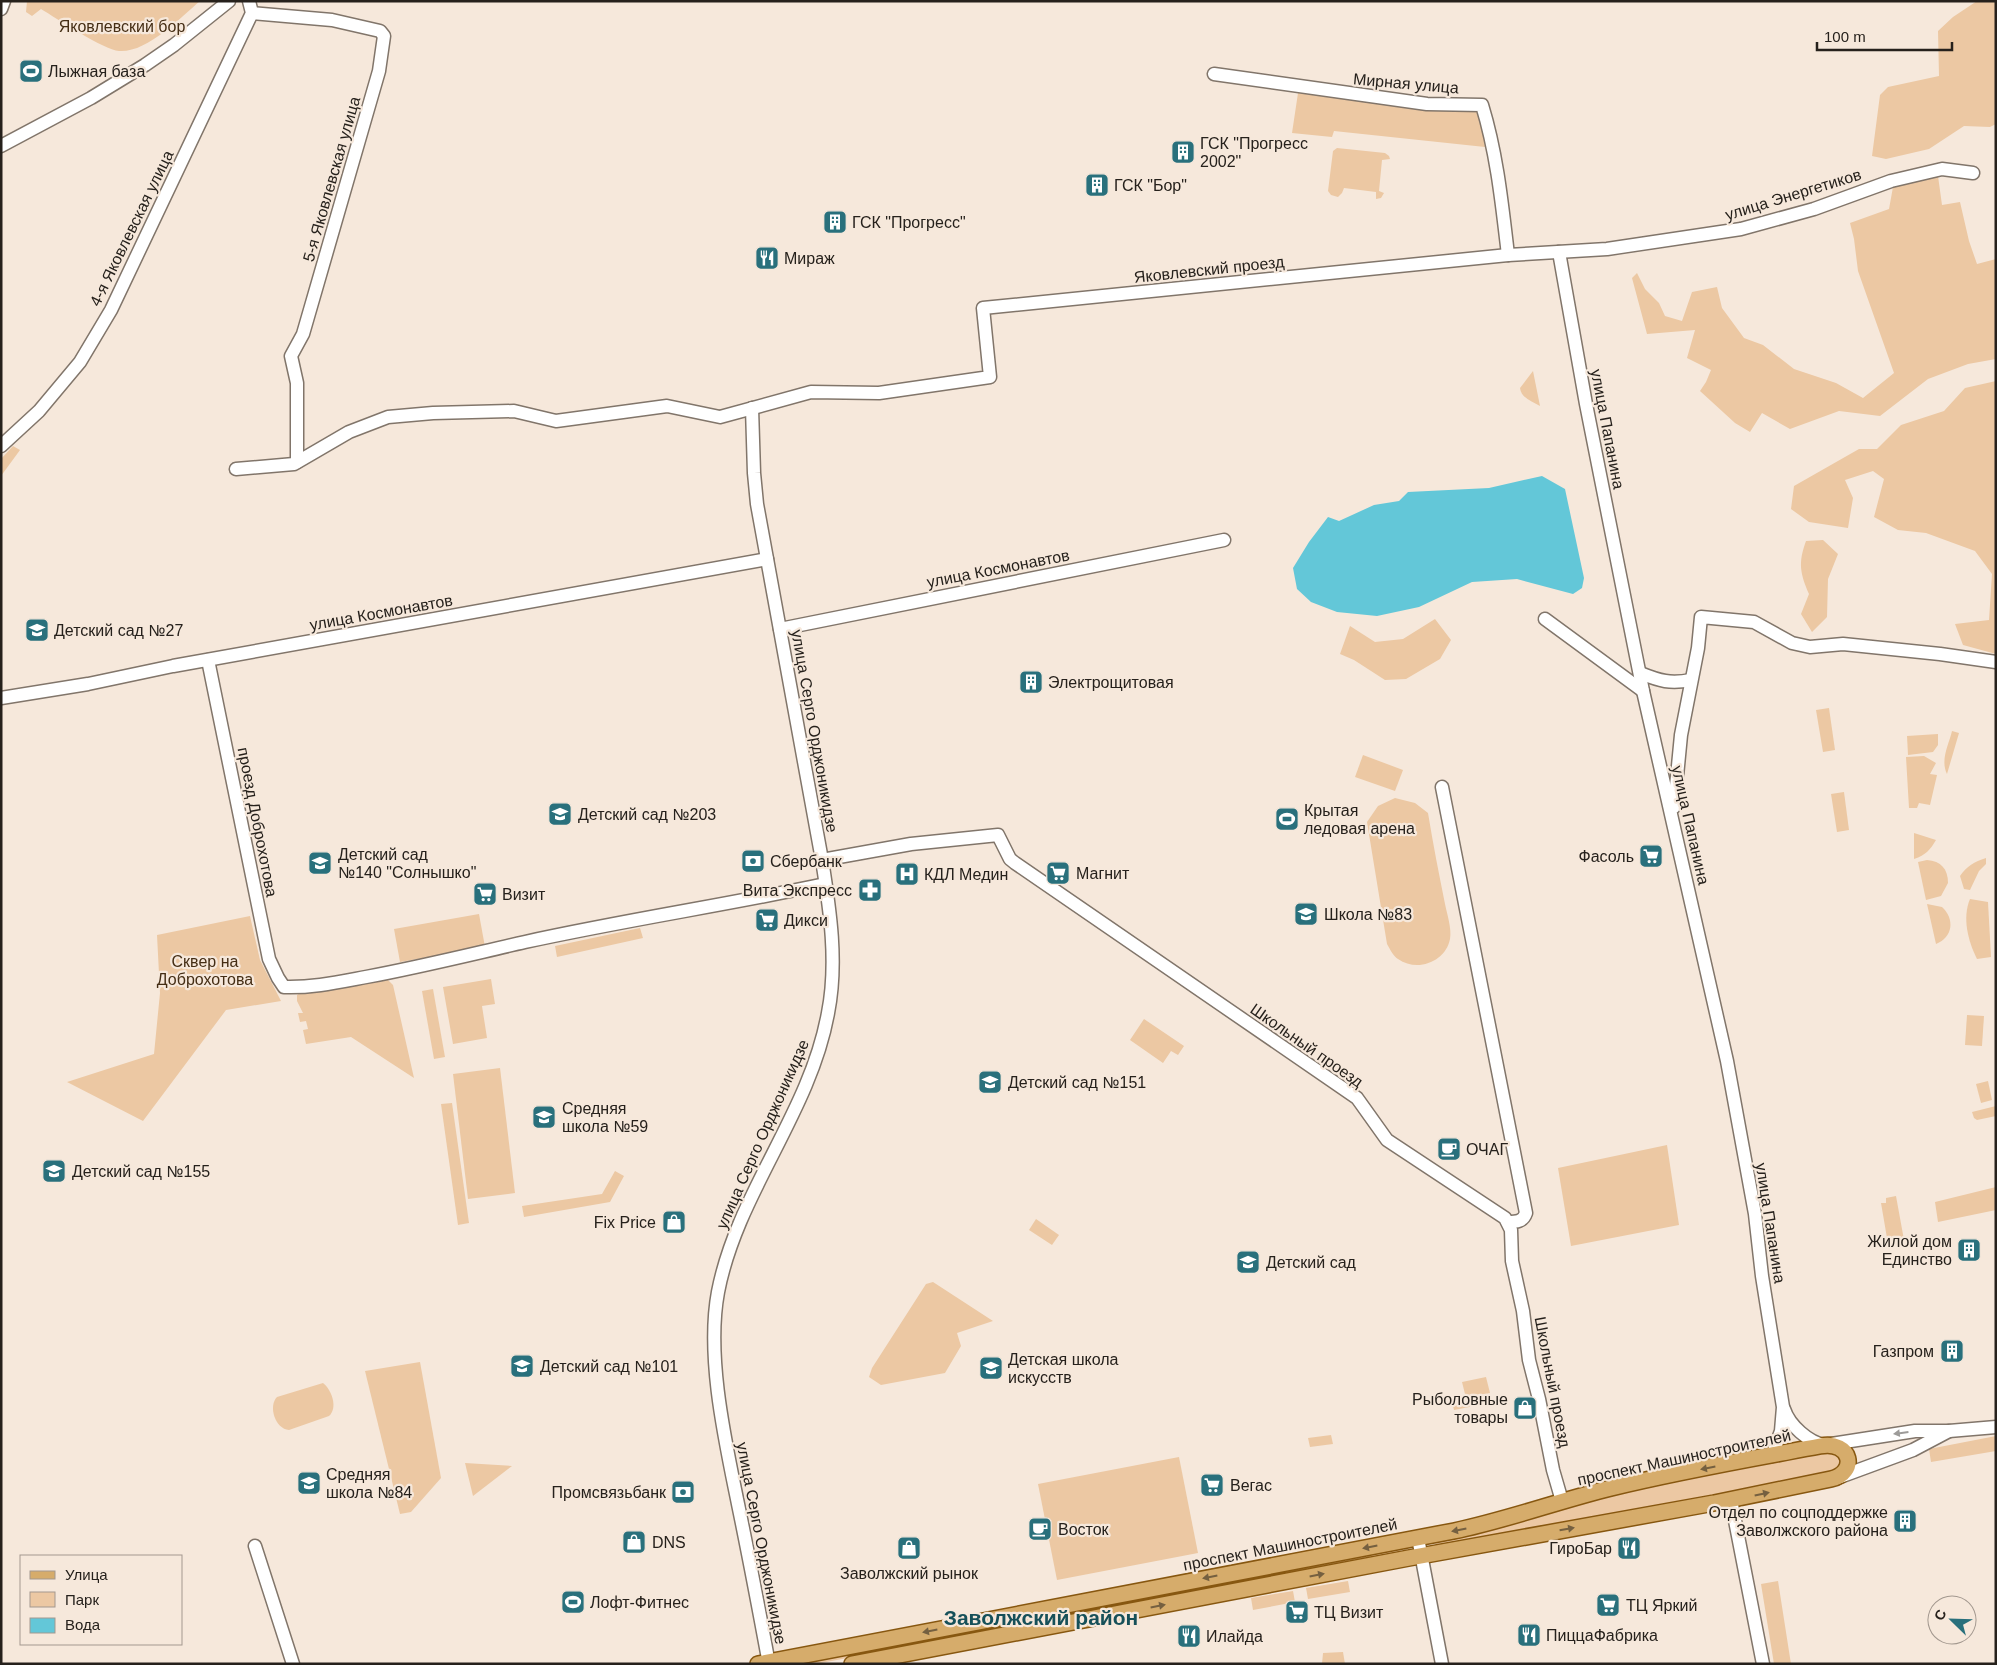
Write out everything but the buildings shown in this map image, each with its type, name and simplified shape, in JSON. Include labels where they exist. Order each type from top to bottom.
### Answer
[{"type":"main road","name":"проспект Машиностроителей","points":[[765,1663],[1418,1538],[1500,1520],[1562,1501],[1633,1483],[1825,1445]]},
{"type":"main road","points":[[1825,1445],[1837,1446],[1843,1450],[1846,1456],[1848,1463],[1846,1470],[1842,1475],[1835,1478]]},
{"type":"main road","name":"проспект Машиностроителей","points":[[852,1664],[1421,1556],[1731,1500],[1835,1478]]},
{"type":"main road","points":[[1500,1520],[1502,1541]]},
{"type":"street","points":[[1,9],[4,1]]},
{"type":"street","points":[[1,146],[91,98],[145,65],[230,1]]},
{"type":"street","name":"4-я Яковлевская улица","points":[[1,446],[39,411],[80,362],[111,310],[250,7]]},
{"type":"street","name":"5-я Яковлевская улица","points":[[250,7],[332,20],[380,31],[384,36],[379,71],[303,334],[291,356],[297,383],[297,462]]},
{"type":"street","name":"Мирная улица","points":[[1214,74],[1427,104],[1482,105],[1496,160],[1508,255]]},
{"type":"street","name":"улица Энергетиков","points":[[1559,252],[1653,243],[1741,229],[1814,209],[1891,181],[1942,169],[1974,173]]},
{"type":"street","points":[[1508,255],[1559,252]]},
{"type":"street","name":"улица Папанина","points":[[1559,252],[1586,404],[1640,673],[1727,1060],[1755,1214],[1762,1276],[1783,1406],[1788,1418],[1800,1431],[1811,1440],[1825,1445]]},
{"type":"street","name":"Яковлевский проезд","points":[[752,408],[811,392],[879,392],[990,377],[983,308],[1508,255]]},
{"type":"street","points":[[236,469],[294,464],[349,432],[388,417],[433,413],[514,411],[556,421],[667,406],[720,417],[752,408]]},
{"type":"street","name":"улица Серго Орджоникидзе","points":[[752,408],[754,473],[758,511],[826,884],[832,964],[831,1000],[826,1027],[817,1055],[799,1098],[733,1238],[722,1272],[716,1308],[716,1362],[723,1423],[765,1663]]},
{"type":"street","name":"улица Космонавтов","points":[[780,629],[1224,540]]},
{"type":"street","name":"улица Космонавтов","points":[[1,698],[88,684],[208,660],[767,559]]},
{"type":"street","points":[[1673,817],[1681,735],[1692,680],[1701,617],[1754,622],[1792,643],[1810,647],[1843,644],[1996,662]]},
{"type":"street","points":[[1545,619],[1644,691]]},
{"type":"street","name":"проезд Доброхотова","points":[[208,660],[269,959],[284,987],[306,988],[393,972],[654,916],[731,904],[826,884]]},
{"type":"street","points":[[1640,673],[1661,682],[1677,683],[1692,680]]},
{"type":"street","points":[[1442,787],[1526,1213],[1525,1217],[1519,1221],[1508,1222]]},
{"type":"street","name":"Школьный проезд","points":[[822,860],[911,844],[998,836],[1010,859],[1015,863],[1357,1098],[1387,1140],[1497,1212],[1508,1222],[1511,1230],[1512,1260],[1529,1360],[1539,1399],[1552,1470],[1562,1501]]},
{"type":"street","name":"улица Папанина","points":[[1772,1456],[1781,1431],[1783,1406]]},
{"type":"street","name":"проспект Машиностроителей","points":[[1825,1445],[1908,1432],[1996,1427]]},
{"type":"street","name":"проспект Машиностроителей","points":[[1835,1478],[1913,1450],[1949,1431]]},
{"type":"street","points":[[1731,1500],[1763,1664]]},
{"type":"street","points":[[1418,1538],[1442,1664]]},
{"type":"street","points":[[255,1546],[293,1664]]},
{"type":"green space","name":"Яковлевский бор","points":[[27,1],[200,1],[152,41],[130,50],[119,51],[92,40],[41,9],[32,16],[26,12]]},
{"type":"green space","points":[[1977,1],[1996,1],[1996,124],[1990,127],[1964,126],[1929,149],[1886,159],[1872,156],[1880,95],[1888,87],[1939,76],[1938,31],[1953,17]]},
{"type":"green space","points":[[1298,93],[1426,110],[1480,111],[1485,147],[1334,131],[1332,137],[1292,133]]},
{"type":"green space","points":[[1337,148],[1385,153],[1389,156],[1390,159],[1382,160],[1379,191],[1384,193],[1381,198],[1376,199],[1376,192],[1344,188],[1338,197],[1331,195],[1328,191],[1333,151]]},
{"type":"green space","points":[[1938,176],[1942,205],[1960,202],[1969,241],[1977,264],[1996,259],[1996,359],[1968,364],[1928,379],[1880,416],[1839,411],[1790,429],[1762,413],[1750,432],[1735,423],[1700,391],[1711,370],[1687,358],[1695,330],[1647,334],[1632,278],[1637,273],[1645,289],[1659,303],[1665,316],[1682,321],[1692,292],[1717,287],[1722,308],[1744,338],[1763,345],[1794,369],[1836,383],[1863,398],[1894,373],[1858,271],[1850,223],[1889,209],[1893,187]]},
{"type":"green space","points":[[1533,371],[1540,406],[1525,397],[1520,388]]},
{"type":"green space","points":[[1996,381],[1996,654],[1963,645],[1955,624],[1989,620],[1992,574],[1975,551],[1926,533],[1898,530],[1874,517],[1884,479],[1873,471],[1845,480],[1853,498],[1848,528],[1809,522],[1791,509],[1794,486],[1859,449],[1877,449],[1901,425],[1944,411],[1965,388]]},
{"type":"green space","points":[[13,446],[20,450],[1,476],[1,459]]},
{"type":"green space","points":[[1823,540],[1838,554],[1828,579],[1827,617],[1812,632],[1801,614],[1809,594],[1802,574],[1801,562],[1806,541]]},
{"type":"green space","points":[[1435,619],[1451,640],[1440,659],[1406,679],[1385,680],[1354,660],[1340,654],[1350,626],[1375,642],[1403,639]]},
{"type":"green space","points":[[1829,708],[1835,750],[1823,752],[1816,710]]},
{"type":"green space","points":[[1952,731],[1959,733],[1947,774],[1944,763]]},
{"type":"green space","points":[[1938,734],[1938,745],[1933,752],[1908,755],[1907,736]]},
{"type":"green space","points":[[1363,755],[1403,770],[1395,791],[1355,777]]},
{"type":"green space","points":[[1924,756],[1936,763],[1930,774],[1937,775],[1930,805],[1919,803],[1917,808],[1909,808],[1906,757]]},
{"type":"green space","points":[[1844,792],[1849,830],[1837,832],[1831,794]]},
{"type":"green space","points":[[1395,798],[1415,803],[1428,813],[1450,926],[1450,939],[1443,953],[1437,959],[1422,965],[1406,963],[1398,959],[1387,944],[1367,822],[1378,806]]},
{"type":"green space","points":[[1914,833],[1936,840],[1927,852],[1914,859]]},
{"type":"green space","points":[[1986,858],[1986,864],[1979,871],[1970,890],[1964,889],[1960,876],[1971,865]]},
{"type":"green space","points":[[1927,860],[1936,862],[1943,867],[1947,874],[1948,883],[1941,896],[1926,900],[1918,862]]},
{"type":"green space","points":[[1970,899],[1988,902],[1991,957],[1977,959],[1971,945],[1966,922]]},
{"type":"green space","points":[[1927,904],[1942,907],[1949,917],[1949,932],[1942,941],[1936,944]]},
{"type":"green space","points":[[479,914],[485,947],[400,962],[394,929]]},
{"type":"green space","name":"Сквер на Доброхотова","points":[[250,916],[260,960],[281,1001],[226,1010],[143,1121],[67,1082],[154,1054],[160,993],[157,935]]},
{"type":"green space","points":[[640,928],[643,938],[557,957],[555,946]]},
{"type":"green space","points":[[387,979],[393,985],[414,1078],[351,1037],[306,1044],[303,1030],[308,1029],[306,1021],[300,1022],[298,1013],[303,1013],[297,1001],[297,995],[302,992]]},
{"type":"green space","points":[[491,979],[495,1004],[482,1006],[487,1038],[453,1044],[443,987]]},
{"type":"green space","points":[[433,989],[445,1057],[434,1059],[422,991]]},
{"type":"green space","points":[[1967,1015],[1984,1016],[1982,1046],[1965,1045]]},
{"type":"green space","points":[[1144,1019],[1184,1046],[1178,1055],[1171,1051],[1163,1063],[1130,1040]]},
{"type":"green space","points":[[500,1068],[515,1193],[468,1199],[453,1074]]},
{"type":"green space","points":[[1988,1081],[1992,1100],[1981,1103],[1976,1084]]},
{"type":"green space","points":[[452,1103],[469,1223],[458,1225],[441,1104]]},
{"type":"green space","points":[[1996,1106],[1996,1116],[1977,1120],[1974,1118],[1972,1112]]},
{"type":"green space","points":[[1667,1145],[1679,1225],[1571,1246],[1558,1168]]},
{"type":"green space","points":[[615,1171],[624,1176],[610,1202],[524,1217],[522,1206],[602,1194]]},
{"type":"green space","points":[[1996,1187],[1996,1210],[1938,1222],[1935,1202]]},
{"type":"green space","points":[[1896,1196],[1904,1240],[1893,1242],[1887,1238],[1881,1203],[1886,1203],[1886,1198]]},
{"type":"green space","points":[[1036,1219],[1059,1235],[1052,1245],[1029,1230]]},
{"type":"green space","points":[[933,1282],[993,1321],[957,1333],[961,1346],[945,1373],[881,1385],[869,1377],[872,1368],[926,1284]]},
{"type":"green space","points":[[420,1362],[441,1478],[411,1512],[400,1514],[365,1371]]},
{"type":"green space","points":[[1486,1377],[1490,1393],[1466,1398],[1462,1382]]},
{"type":"green space","points":[[323,1383],[333,1399],[332,1413],[329,1416],[289,1430],[280,1426],[273,1411],[274,1401],[277,1397]]},
{"type":"green space","points":[[1489,1398],[1490,1403],[1454,1410],[1453,1406]]},
{"type":"green space","points":[[1331,1435],[1333,1444],[1310,1447],[1308,1438]]},
{"type":"green space","points":[[1996,1436],[1996,1451],[1931,1462],[1929,1449]]},
{"type":"green space","points":[[1829,1451],[1838,1454],[1840,1465],[1836,1471],[1741,1491],[1436,1546],[1435,1541],[1634,1490]]},
{"type":"green space","points":[[1179,1457],[1198,1553],[1057,1580],[1038,1484]]},
{"type":"green space","points":[[465,1463],[512,1466],[473,1496]]},
{"type":"green space","points":[[1400,1548],[1401,1552],[816,1664],[794,1664]]},
{"type":"green space","points":[[1348,1581],[1350,1592],[1308,1599],[1306,1588]]},
{"type":"green space","points":[[1778,1581],[1791,1664],[1774,1664],[1761,1584]]},
{"type":"green space","points":[[1293,1591],[1295,1602],[1253,1610],[1251,1598]]},
{"type":"green space","points":[[1343,1652],[1345,1664],[1322,1664],[1323,1653]]},
{"type":"water","points":[[1542,476],[1565,489],[1584,578],[1582,588],[1573,594],[1517,579],[1472,582],[1419,607],[1377,616],[1337,612],[1311,602],[1297,589],[1293,568],[1309,542],[1328,517],[1339,521],[1374,505],[1399,501],[1408,492],[1489,488]]},
{"type":"place","name":"Лыжная база","points":[[31,71]]},
{"type":"place","name":"ГСК \"Прогресс 2002\"","points":[[1183,152]]},
{"type":"place","name":"ГСК \"Бор\"","points":[[1097,185]]},
{"type":"place","name":"ГСК \"Прогресс\"","points":[[835,222]]},
{"type":"place","name":"Мираж","points":[[767,258]]},
{"type":"place","name":"Детский сад №27","points":[[37,630]]},
{"type":"place","name":"Электрощитовая","points":[[1031,682]]},
{"type":"place","name":"Детский сад №203","points":[[560,814]]},
{"type":"place","name":"Крытая ледовая арена","points":[[1287,819]]},
{"type":"place","name":"Фасоль","points":[[1651,856]]},
{"type":"place","name":"Сбербанк","points":[[753,861]]},
{"type":"place","name":"Детский сад №140 \"Солнышко\"","points":[[320,863]]},
{"type":"place","name":"Магнит","points":[[1058,873]]},
{"type":"place","name":"КДЛ Медин","points":[[907,874]]},
{"type":"place","name":"Вита Экспресс","points":[[870,890]]},
{"type":"place","name":"Визит","points":[[485,894]]},
{"type":"place","name":"Школа №83","points":[[1306,914]]},
{"type":"place","name":"Дикси","points":[[767,920]]},
{"type":"place","name":"Детский сад №151","points":[[990,1082]]},
{"type":"place","name":"Средняя школа №59","points":[[544,1117]]},
{"type":"place","name":"ОЧАГ","points":[[1449,1149]]},
{"type":"place","name":"Детский сад №155","points":[[54,1171]]},
{"type":"place","name":"Fix Price","points":[[674,1222]]},
{"type":"place","name":"Жилой дом Единство","points":[[1969,1250]]},
{"type":"place","name":"Детский сад","points":[[1248,1262]]},
{"type":"place","name":"Газпром","points":[[1952,1351]]},
{"type":"place","name":"Детский сад №101","points":[[522,1366]]},
{"type":"place","name":"Детская школа искусств","points":[[991,1368]]},
{"type":"place","name":"Рыболовные товары","points":[[1525,1408]]},
{"type":"place","name":"Средняя школа №84","points":[[309,1483]]},
{"type":"place","name":"Вегас","points":[[1212,1485]]},
{"type":"place","name":"Промсвязьбанк","points":[[683,1492]]},
{"type":"place","name":"Отдел по соцподдержке Заволжского района","points":[[1905,1521]]},
{"type":"place","name":"Восток","points":[[1040,1529]]},
{"type":"place","name":"DNS","points":[[634,1542]]},
{"type":"place","name":"Заволжский рынок","points":[[909,1548]]},
{"type":"place","name":"ГироБар","points":[[1629,1548]]},
{"type":"place","name":"Лофт-Фитнес","points":[[573,1602]]},
{"type":"place","name":"ТЦ Яркий","points":[[1608,1605]]},
{"type":"place","name":"ТЦ Визит","points":[[1297,1612]]},
{"type":"place","name":"ПиццаФабрика","points":[[1529,1635]]},
{"type":"place","name":"Илайда","points":[[1189,1636]]},
{"type":"district","name":"Заволжский район","points":[[1041,1618]]}]
